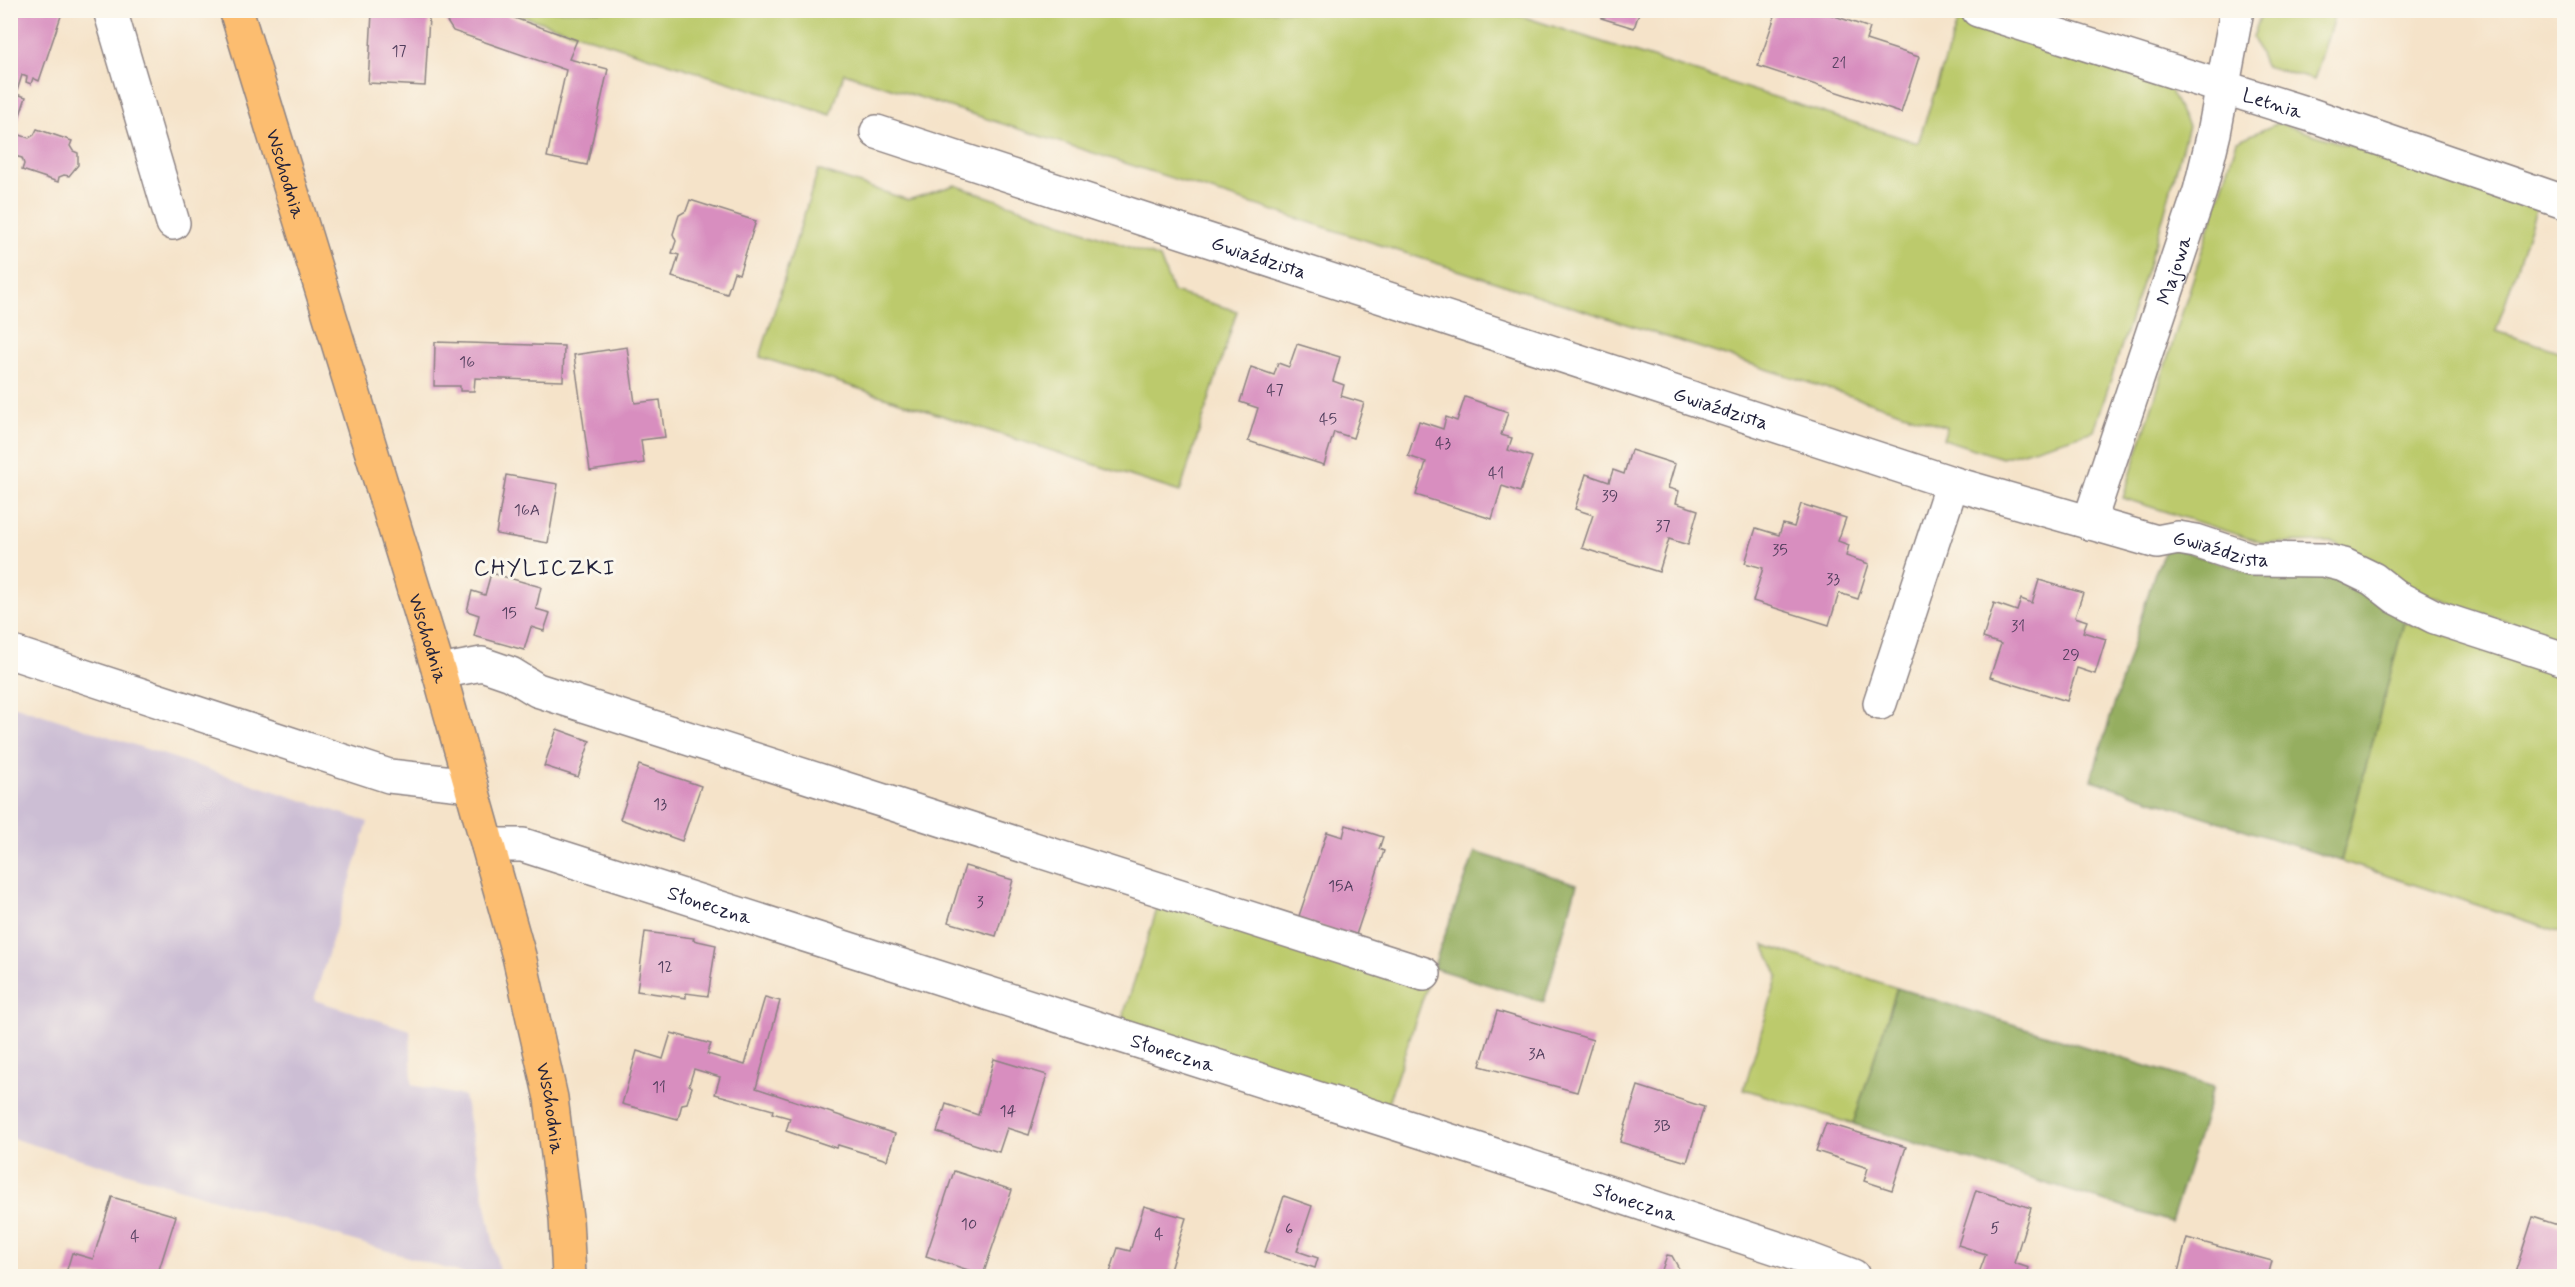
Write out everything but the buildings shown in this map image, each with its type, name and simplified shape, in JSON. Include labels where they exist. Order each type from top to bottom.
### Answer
[{"type":"main road","name":"Wschodnia","points":[[236,10],[439,672],[519,956],[551,1098],[566,1218],[569,1276]]},
{"type":"street","points":[[110,10],[173,223]]},
{"type":"street","name":"Letnia","points":[[1978,10],[2565,202]]},
{"type":"street","name":"Majowa","points":[[2090,524],[2200,191],[2214,133],[2237,10]]},
{"type":"street","name":"Gwiaździsta","points":[[877,132],[1952,483],[2090,524],[2157,542],[2178,538],[2196,541],[2250,559],[2323,560],[2344,565],[2373,579],[2396,597],[2435,617],[2565,659]]},
{"type":"street","points":[[1880,703],[1952,483]]},
{"type":"street","points":[[10,652],[389,776],[471,785]]},
{"type":"street","points":[[439,672],[482,664],[511,674],[537,690],[1424,974]]},
{"type":"street","name":"Słoneczna","points":[[488,845],[524,845],[1476,1149],[1789,1252],[1853,1276]]},
{"type":"shaded area","points":[[10,704],[368,822],[314,1000],[410,1030],[412,1085],[464,1096],[500,1276],[471,1276],[11,1138]]},
{"type":"green space","points":[[507,11],[1505,11],[1918,143],[1958,20],[2168,87],[2188,126],[2162,222],[2094,431],[2002,458],[1943,439],[1947,427],[844,73],[831,115]]},
{"type":"green space","points":[[2262,11],[2336,11],[2314,80],[2265,66],[2253,37]]},
{"type":"green space","points":[[2278,123],[2537,206],[2496,331],[2564,353],[2564,641],[2403,587],[2363,557],[2332,542],[2263,543],[2123,498],[2237,141]]},
{"type":"green space","points":[[818,170],[908,200],[955,185],[1160,258],[1173,292],[1237,311],[1180,492],[760,357]]},
{"type":"green space","points":[[2167,546],[2261,576],[2326,574],[2351,584],[2404,622],[2341,861],[2091,780],[2154,575]]},
{"type":"green space","points":[[2404,622],[2564,672],[2564,933],[2341,861]]},
{"type":"green space","points":[[1475,852],[1577,884],[1544,1002],[1433,968]]},
{"type":"green space","points":[[1160,900],[1427,986],[1386,1109],[1120,1026]]},
{"type":"green space","points":[[1764,945],[1897,988],[1853,1124],[1744,1089],[1778,976]]},
{"type":"green space","points":[[1897,988],[2214,1087],[2171,1222],[1853,1124]]},
{"type":"district","name":"CHYLICZKI","points":[[545,567]]}]
